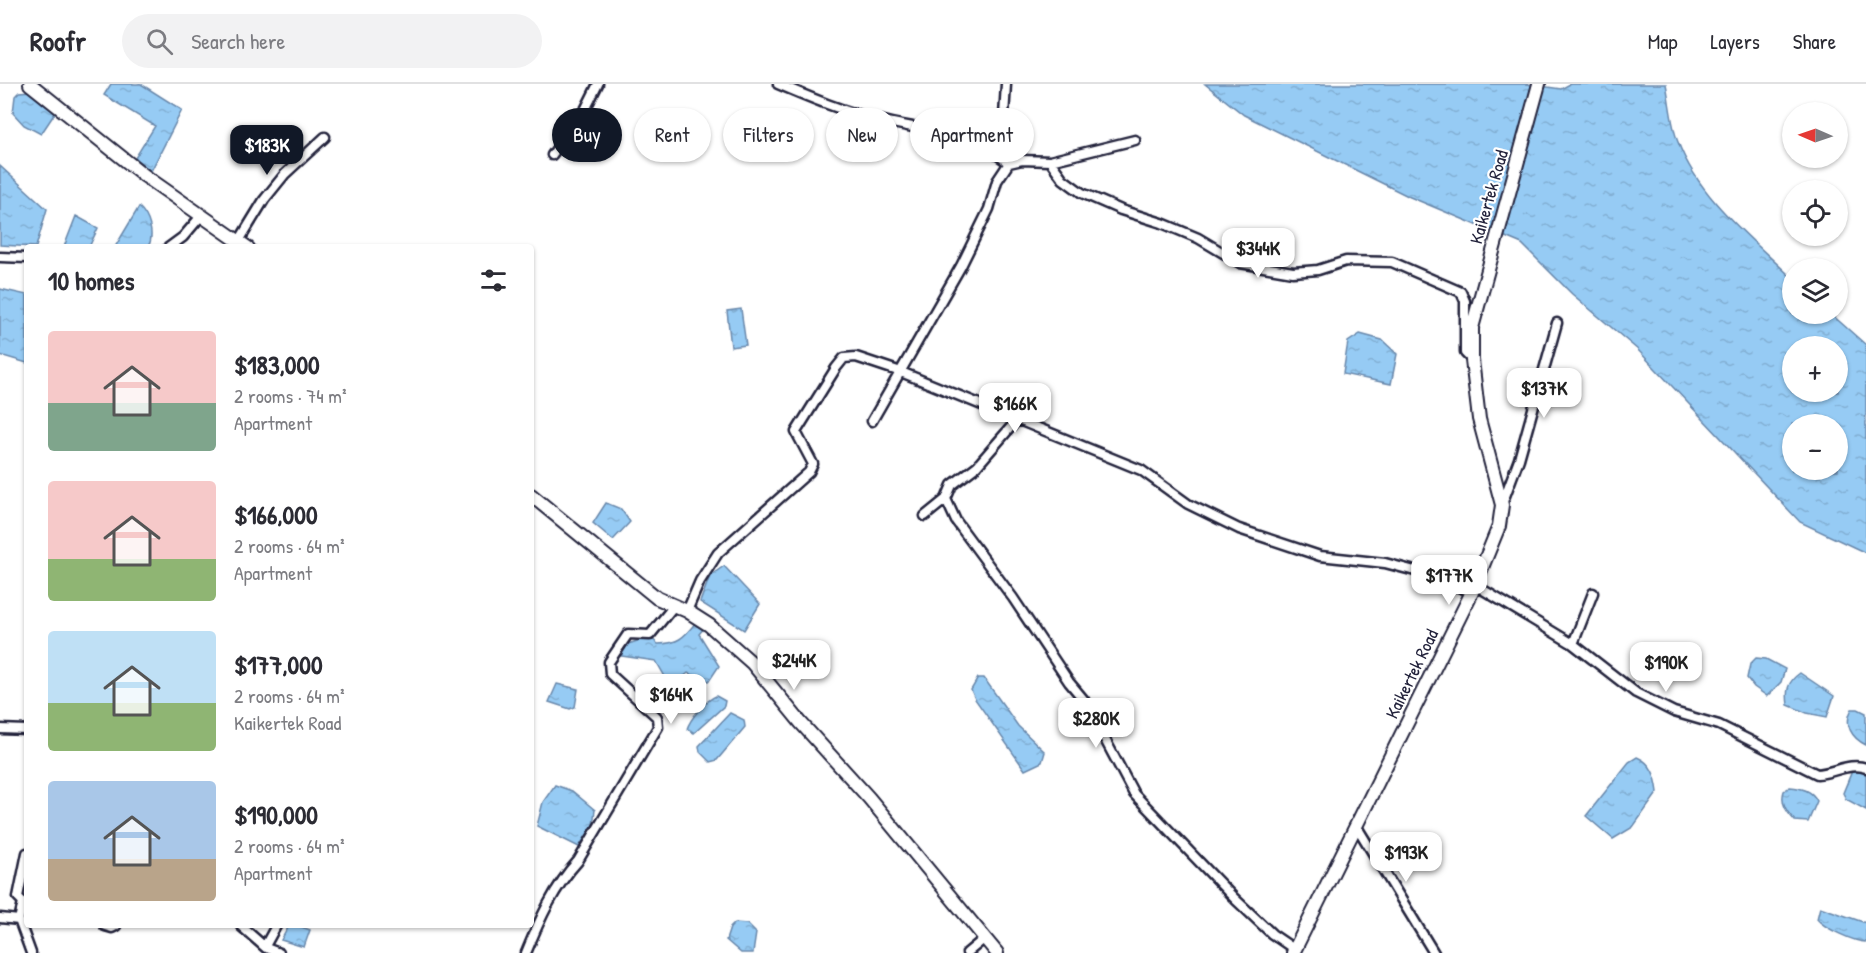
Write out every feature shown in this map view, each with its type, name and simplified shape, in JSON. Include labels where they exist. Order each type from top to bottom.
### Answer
[{"type":"main road","points":[[30,84],[88,133],[201,216],[244,244]]},
{"type":"main road","name":"Kaikertek Road","points":[[1294,951],[1474,589],[1499,526],[1502,505],[1479,419],[1472,360],[1472,328],[1539,84]]},
{"type":"main road","points":[[534,497],[657,598],[673,607],[687,611],[709,625],[752,663],[801,723],[869,798],[997,953]]},
{"type":"street","points":[[586,108],[598,84]]},
{"type":"street","points":[[778,84],[825,104],[877,120],[910,126]]},
{"type":"street","points":[[1004,108],[1006,84]]},
{"type":"street","points":[[244,244],[264,200],[285,174],[325,137]]},
{"type":"street","points":[[872,421],[961,266],[988,209],[998,181],[1010,164],[1022,160],[1050,161],[1135,140]]},
{"type":"street","points":[[1050,161],[1063,179],[1082,193],[1198,238],[1240,263],[1293,272],[1318,270],[1346,261],[1392,262],[1461,292],[1465,301],[1465,353],[1472,360]]},
{"type":"street","points":[[173,244],[183,237],[201,216]]},
{"type":"street","points":[[0,257],[24,258]]},
{"type":"street","points":[[1502,505],[1519,459],[1557,323]]},
{"type":"street","points":[[687,611],[700,581],[718,553],[808,472],[813,464],[796,432],[836,368],[844,358],[856,357],[901,372],[1141,470],[1188,504],[1239,529],[1320,556],[1384,563],[1474,589],[1573,644],[1636,693],[1674,712],[1719,724],[1817,774],[1831,774],[1858,765],[1866,768]]},
{"type":"street","points":[[925,516],[946,499],[949,489],[976,466],[1017,420]]},
{"type":"street","points":[[946,499],[956,521],[1014,598],[1068,682],[1084,700],[1134,794],[1235,899],[1294,951]]},
{"type":"street","points":[[1573,644],[1593,593]]},
{"type":"street","points":[[526,953],[548,904],[567,873],[578,861],[658,728],[657,717],[609,674],[609,662],[628,634],[651,635],[673,607]]},
{"type":"street","points":[[0,729],[24,730]]},
{"type":"street","points":[[1357,826],[1434,953]]},
{"type":"street","points":[[24,868],[18,897],[24,901]]},
{"type":"street","points":[[24,906],[20,920],[22,933],[32,953]]},
{"type":"street","points":[[0,918],[20,920]]},
{"type":"street","points":[[243,928],[266,949],[279,953]]},
{"type":"street","points":[[266,949],[275,928]]},
{"type":"street","points":[[967,953],[985,938]]},
{"type":"water","points":[[111,84],[141,84],[182,110],[151,171],[135,158],[155,126],[104,95]]},
{"type":"water","points":[[1205,84],[1527,84],[1561,89],[1570,84],[1666,84],[1674,128],[1687,162],[1712,199],[1782,269],[1782,324],[1842,324],[1866,345],[1866,553],[1800,522],[1638,350],[1572,294],[1522,244],[1410,197],[1244,115]]},
{"type":"water","points":[[31,91],[55,113],[41,134],[24,125],[13,113],[15,96],[19,92]]},
{"type":"water","points":[[0,166],[47,209],[37,244],[24,244],[24,246],[0,245]]},
{"type":"water","points":[[139,207],[146,215],[150,226],[149,244],[117,244]]},
{"type":"water","points":[[76,216],[98,228],[90,244],[65,244]]},
{"type":"water","points":[[0,289],[24,294],[24,362],[0,355]]},
{"type":"water","points":[[741,309],[746,345],[731,347],[727,311]]},
{"type":"water","points":[[1360,334],[1382,340],[1397,354],[1391,384],[1343,374],[1348,342]]},
{"type":"water","points":[[606,503],[621,509],[630,522],[613,540],[593,523]]},
{"type":"water","points":[[724,566],[760,604],[744,630],[700,602],[710,576]]},
{"type":"water","points":[[696,622],[705,627],[699,634],[719,666],[709,681],[688,673],[671,687],[656,661],[621,656],[628,644],[650,637],[658,644],[675,641],[684,636]]},
{"type":"water","points":[[1756,658],[1766,659],[1785,669],[1781,682],[1767,696],[1754,687],[1747,678],[1750,664]]},
{"type":"water","points":[[1800,673],[1834,696],[1827,717],[1807,713],[1788,705],[1788,687]]},
{"type":"water","points":[[978,678],[984,678],[1018,726],[1045,752],[1042,762],[1025,770],[975,699],[971,690]]},
{"type":"water","points":[[557,684],[578,689],[575,707],[570,709],[549,702]]},
{"type":"water","points":[[716,696],[725,701],[724,706],[694,733],[687,729],[699,710]]},
{"type":"water","points":[[1852,709],[1866,713],[1866,745],[1850,730],[1848,720]]},
{"type":"water","points":[[730,713],[744,720],[745,727],[717,760],[710,762],[700,752],[699,746]]},
{"type":"water","points":[[1637,757],[1652,771],[1658,792],[1633,827],[1613,839],[1586,816],[1629,762]]},
{"type":"water","points":[[1866,769],[1866,810],[1846,799],[1843,793],[1852,771]]},
{"type":"water","points":[[555,785],[572,791],[595,810],[593,825],[579,847],[537,826],[543,802]]},
{"type":"water","points":[[1790,787],[1802,789],[1815,797],[1817,801],[1808,822],[1795,821],[1785,807],[1784,791]]},
{"type":"water","points":[[1820,907],[1866,923],[1866,942],[1847,937],[1821,923],[1817,919]]},
{"type":"water","points":[[735,923],[747,924],[756,933],[753,953],[741,953],[726,940],[730,928]]},
{"type":"water","points":[[288,928],[310,930],[304,947],[281,940]]}]
